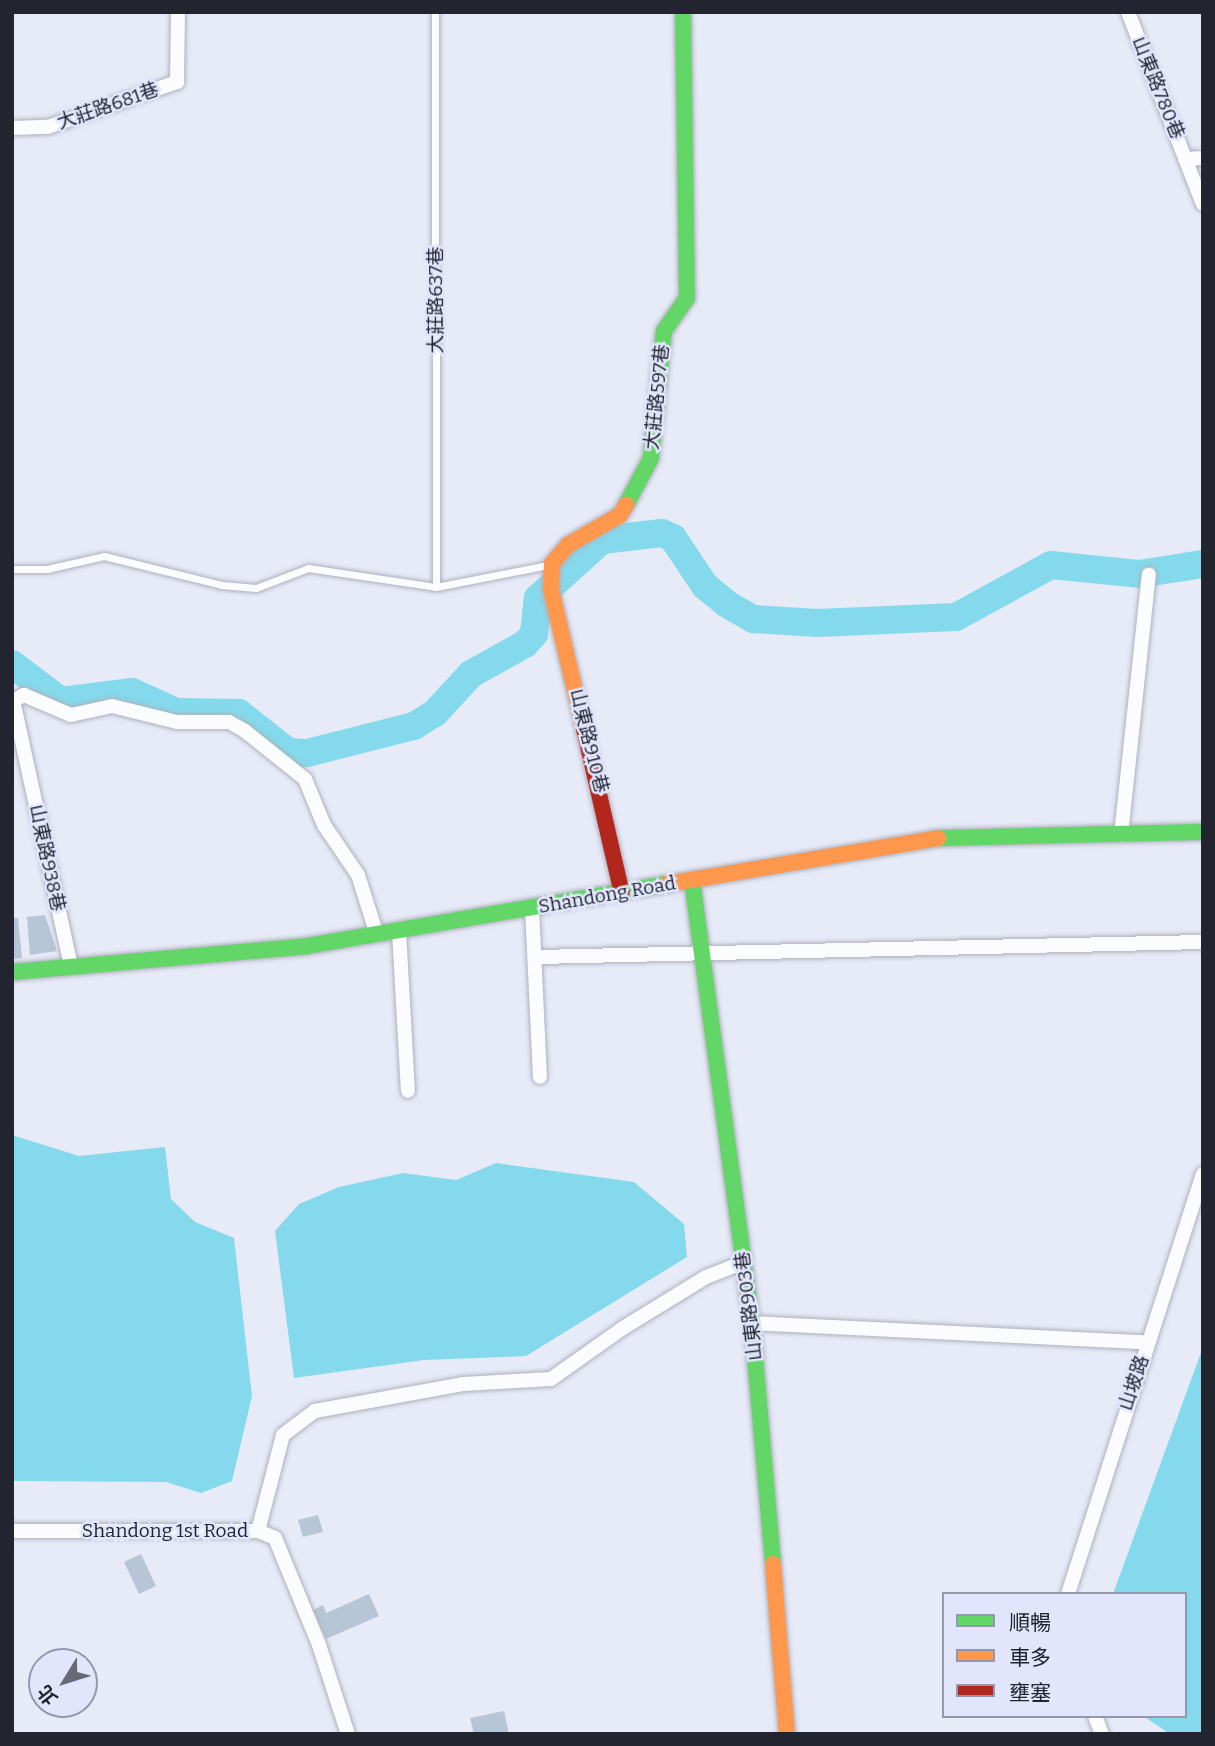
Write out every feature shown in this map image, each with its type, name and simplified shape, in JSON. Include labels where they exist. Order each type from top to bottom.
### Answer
[{"type":"street","name":"大莊路681巷","points":[[12,128],[48,127],[177,82],[178,12]]},
{"type":"street","name":"大莊路597巷","points":[[551,577],[568,545],[620,514],[650,458],[658,353],[664,331],[687,298],[683,12]]},
{"type":"street","name":"山東路780巷","points":[[1128,12],[1203,204]]},
{"type":"street","points":[[1185,159],[1203,158]]},
{"type":"street","points":[[1121,835],[1149,575]]},
{"type":"street","name":"山東路910巷","points":[[551,577],[622,893]]},
{"type":"street","name":"山東路938巷","points":[[71,967],[13,701],[24,695],[71,715],[113,706],[141,708],[177,722],[229,722],[245,731],[305,779],[324,825],[358,874],[377,935]]},
{"type":"street","name":"Shandong Road","points":[[12,972],[377,935],[936,838],[1203,832]]},
{"type":"street","name":"山東路903巷","points":[[692,880],[752,1323],[788,1734]]},
{"type":"street","points":[[532,908],[537,957],[540,1077]]},
{"type":"street","points":[[399,931],[408,1091]]},
{"type":"street","points":[[537,957],[1203,942]]},
{"type":"street","name":"山坡路","points":[[1070,1592],[1147,1342],[1203,1174]]},
{"type":"street","points":[[258,1531],[283,1435],[315,1411],[463,1384],[551,1379],[623,1328],[706,1277],[744,1262]]},
{"type":"street","points":[[752,1323],[1147,1342]]},
{"type":"street","name":"Shandong 1st Road","points":[[12,1531],[258,1531],[275,1538],[319,1645],[348,1734]]},
{"type":"lane","name":"大莊路637巷","points":[[435,12],[436,587]]},
{"type":"lane","points":[[12,569],[47,569],[104,556],[222,585],[256,587],[308,568],[436,587],[551,577]]},
{"type":"water","points":[[12,1135],[79,1156],[165,1147],[171,1199],[195,1222],[234,1238],[252,1396],[232,1481],[201,1493],[166,1482],[12,1481]]},
{"type":"water","points":[[496,1163],[634,1182],[684,1224],[687,1257],[526,1356],[424,1360],[294,1378],[275,1231],[299,1204],[339,1187],[403,1173],[456,1180]]},
{"type":"water","points":[[1203,1347],[1203,1734],[1170,1734],[1146,1718],[1187,1718],[1187,1592],[1114,1592]]},
{"type":"building","points":[[45,915],[57,951],[30,955],[27,917]]},
{"type":"building","points":[[12,918],[18,918],[22,958],[12,959]]},
{"type":"building","points":[[318,1515],[323,1532],[303,1537],[298,1520]]},
{"type":"building","points":[[141,1554],[156,1586],[139,1594],[124,1562]]},
{"type":"building","points":[[369,1594],[379,1616],[326,1639],[313,1610],[323,1605],[326,1613]]},
{"type":"building","points":[[504,1711],[509,1734],[474,1734],[470,1718]]},
{"type":"waterway","points":[[12,664],[61,701],[132,692],[176,712],[239,713],[288,752],[307,753],[414,726],[435,713],[471,674],[525,644],[534,634],[538,598],[602,540],[662,533],[673,538],[705,586],[727,604],[753,619],[817,623],[956,617],[1051,565],[1139,574],[1203,564]]},
{"type":"traffic: fast","points":[[626,505],[651,458],[664,331],[687,298],[683,12]]},
{"type":"traffic: fast","points":[[938,838],[1203,832]]},
{"type":"traffic: fast","points":[[692,880],[752,1323],[773,1564]]},
{"type":"traffic: fast","points":[[12,972],[307,946],[667,884]]},
{"type":"traffic: slow","points":[[584,729],[551,589],[552,564],[568,545],[620,515],[626,505]]},
{"type":"traffic: slow","points":[[667,884],[938,838]]},
{"type":"traffic: slow","points":[[773,1564],[787,1734]]},
{"type":"traffic: jam","points":[[584,729],[622,893]]}]
